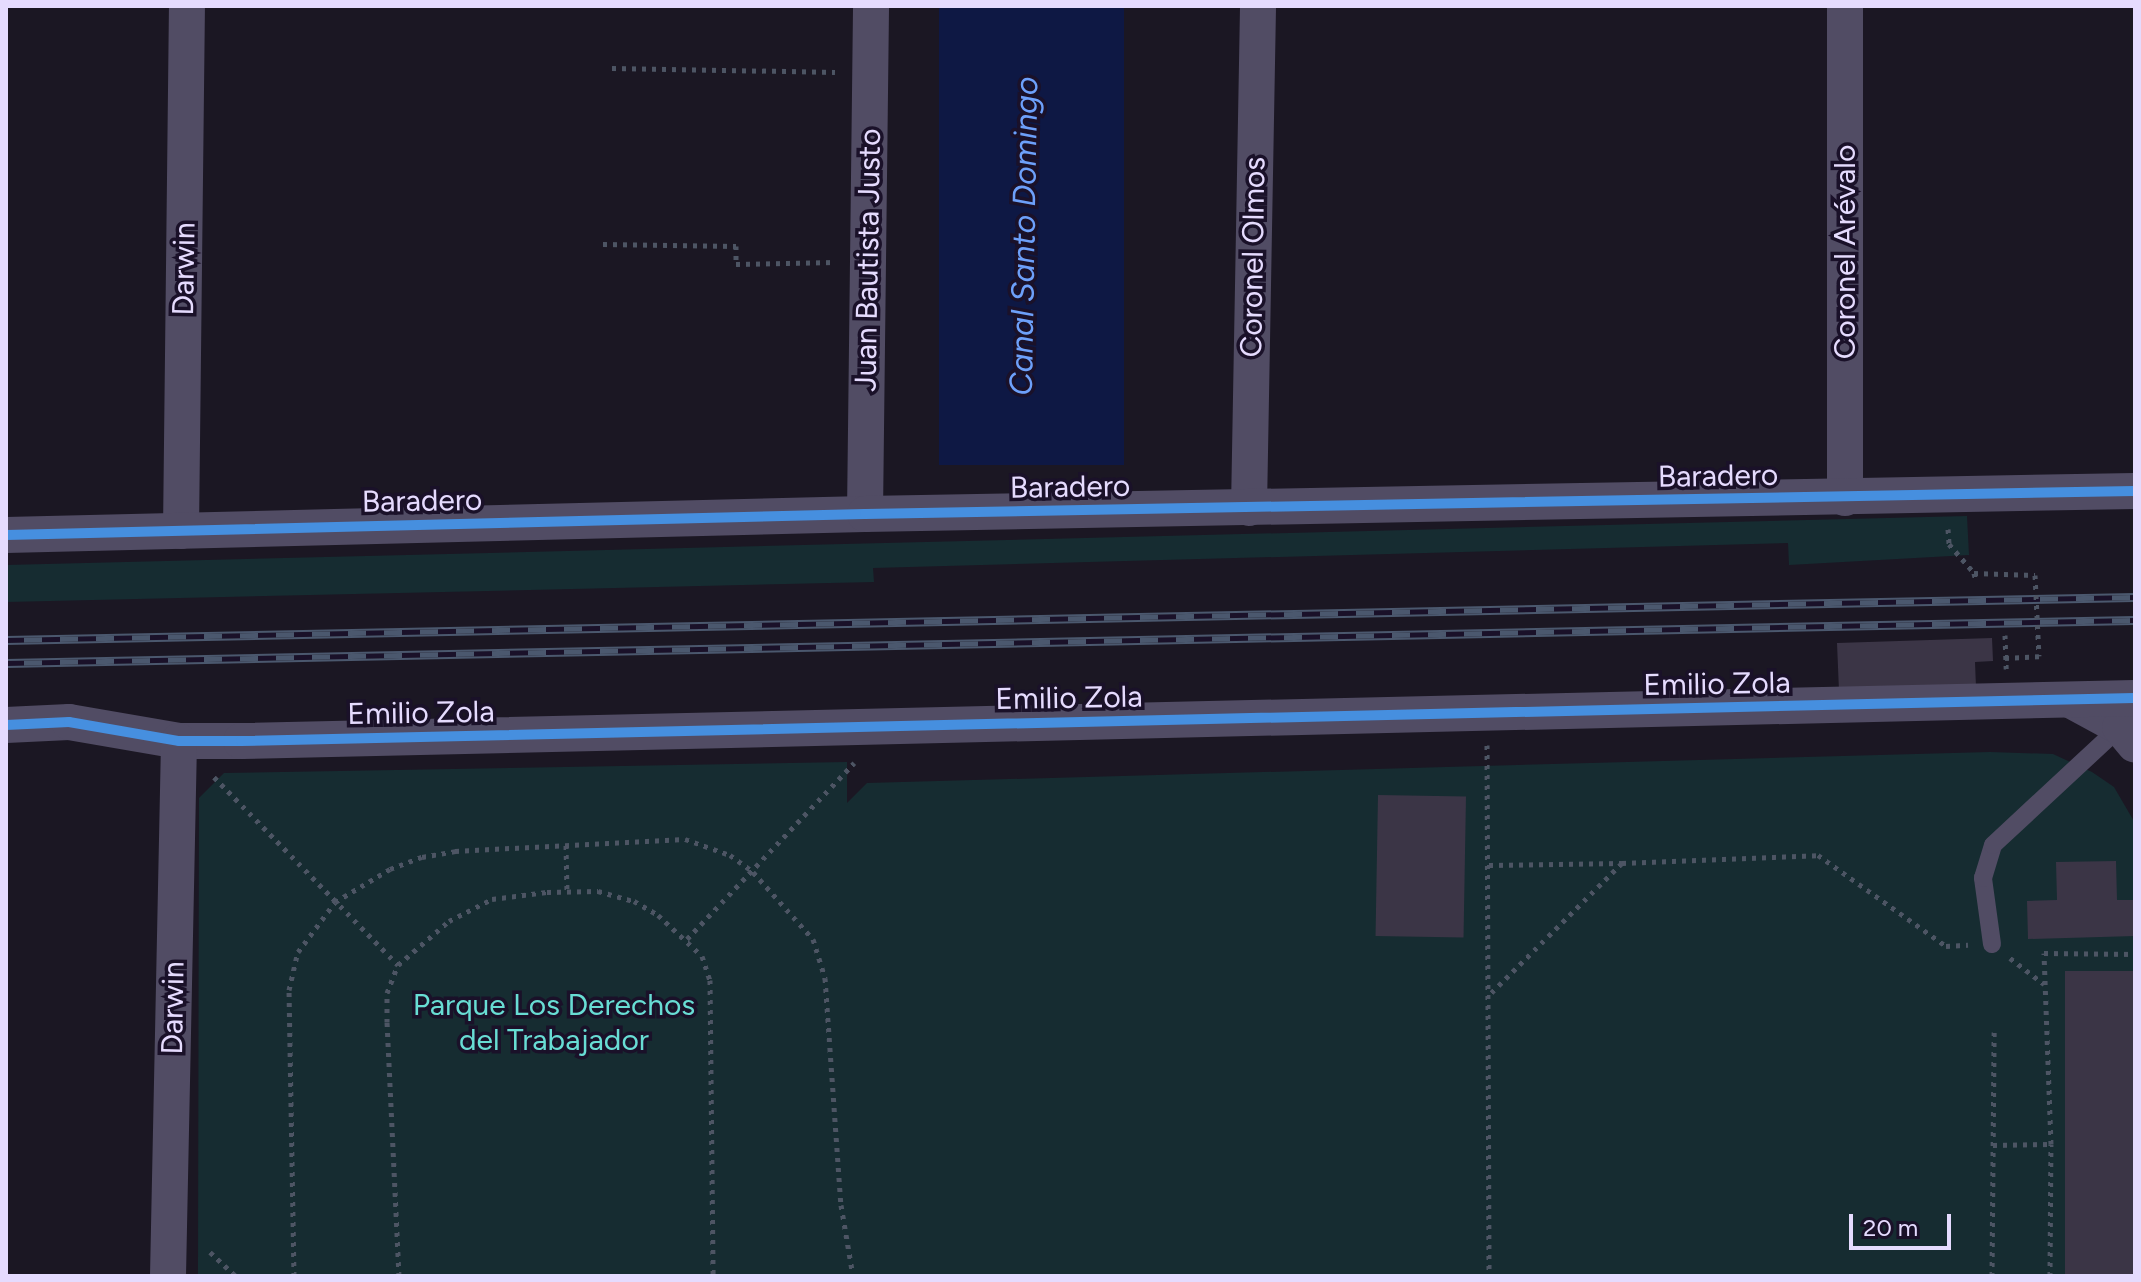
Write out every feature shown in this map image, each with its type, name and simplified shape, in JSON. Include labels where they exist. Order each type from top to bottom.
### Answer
[{"type":"street","name":"Darwin","points":[[181,531],[187,6]]},
{"type":"street","name":"Juan Bautista Justo","points":[[865,514],[871,6]]},
{"type":"street","name":"Coronel Olmos","points":[[1249,508],[1258,6]]},
{"type":"street","name":"Coronel Arévalo","points":[[1845,6],[1845,498]]},
{"type":"street","name":"Baradero","points":[[6,535],[865,514],[2135,491]]},
{"type":"street","name":"Emilio Zola","points":[[6,725],[69,722],[179,741],[2072,701],[2130,723]]},
{"type":"street","name":"Darwin","points":[[168,1276],[179,741]]},
{"type":"lane","points":[[1992,944],[1983,878],[1993,845],[2130,723]]},
{"type":"path","points":[[612,68],[870,72]]},
{"type":"path","points":[[603,244],[736,246],[736,264],[868,261]]},
{"type":"path","points":[[1948,495],[1949,544],[1974,573],[1976,582]]},
{"type":"path","points":[[1974,573],[2035,575],[2039,656],[2005,658]]},
{"type":"path","points":[[1486,713],[1489,1276]]},
{"type":"path","points":[[687,939],[852,767],[871,726]]},
{"type":"path","points":[[179,741],[398,965]]},
{"type":"path","points":[[294,1276],[289,990],[298,952],[335,902],[390,869],[422,857],[455,851],[685,839],[730,855],[753,872],[813,939],[825,978],[841,1205],[853,1276]]},
{"type":"path","points":[[566,845],[567,892]]},
{"type":"path","points":[[1489,865],[1818,855],[1946,946],[1992,944],[2044,984]]},
{"type":"path","points":[[1489,995],[1622,863]]},
{"type":"path","points":[[399,1276],[387,1022],[387,993],[398,965],[449,921],[492,899],[598,891],[634,901],[687,939],[702,956],[710,980],[713,1276]]},
{"type":"path","points":[[2050,1276],[2051,1144],[2044,953],[2135,954]]},
{"type":"path","points":[[1992,1276],[1994,1032]]},
{"type":"path","points":[[1993,1145],[2051,1144]]},
{"type":"path","points":[[210,1252],[236,1276]]},
{"type":"green space","points":[[1967,516],[1969,555],[1789,565],[1788,543],[873,568],[874,582],[6,602],[6,565]]},
{"type":"green space","name":"Parque Los Derechos del Trabajador","points":[[1990,752],[2053,754],[2092,772],[2114,787],[2135,823],[2135,1276],[198,1276],[199,798],[224,773],[847,762],[847,803],[867,783]]},
{"type":"water","name":"Canal Santo Domingo","points":[[939,6],[1124,6],[1124,465],[939,465]]},
{"type":"building","points":[[1992,638],[1993,661],[1975,662],[1976,687],[1839,691],[1837,643]]},
{"type":"building","points":[[1378,795],[1466,797],[1464,938],[1376,936]]},
{"type":"building","points":[[2116,861],[2117,900],[2135,900],[2135,936],[2028,939],[2027,901],[2057,900],[2056,862]]},
{"type":"building","points":[[2065,971],[2135,971],[2135,1276],[2065,1276]]},
{"type":"railway","points":[[6,640],[2135,597]]},
{"type":"railway","points":[[6,663],[2135,620]]},
{"type":"cycle path","points":[[6,535],[865,514],[2135,491]]},
{"type":"cycle path","points":[[6,725],[69,722],[179,741],[241,741],[2135,698]]}]
